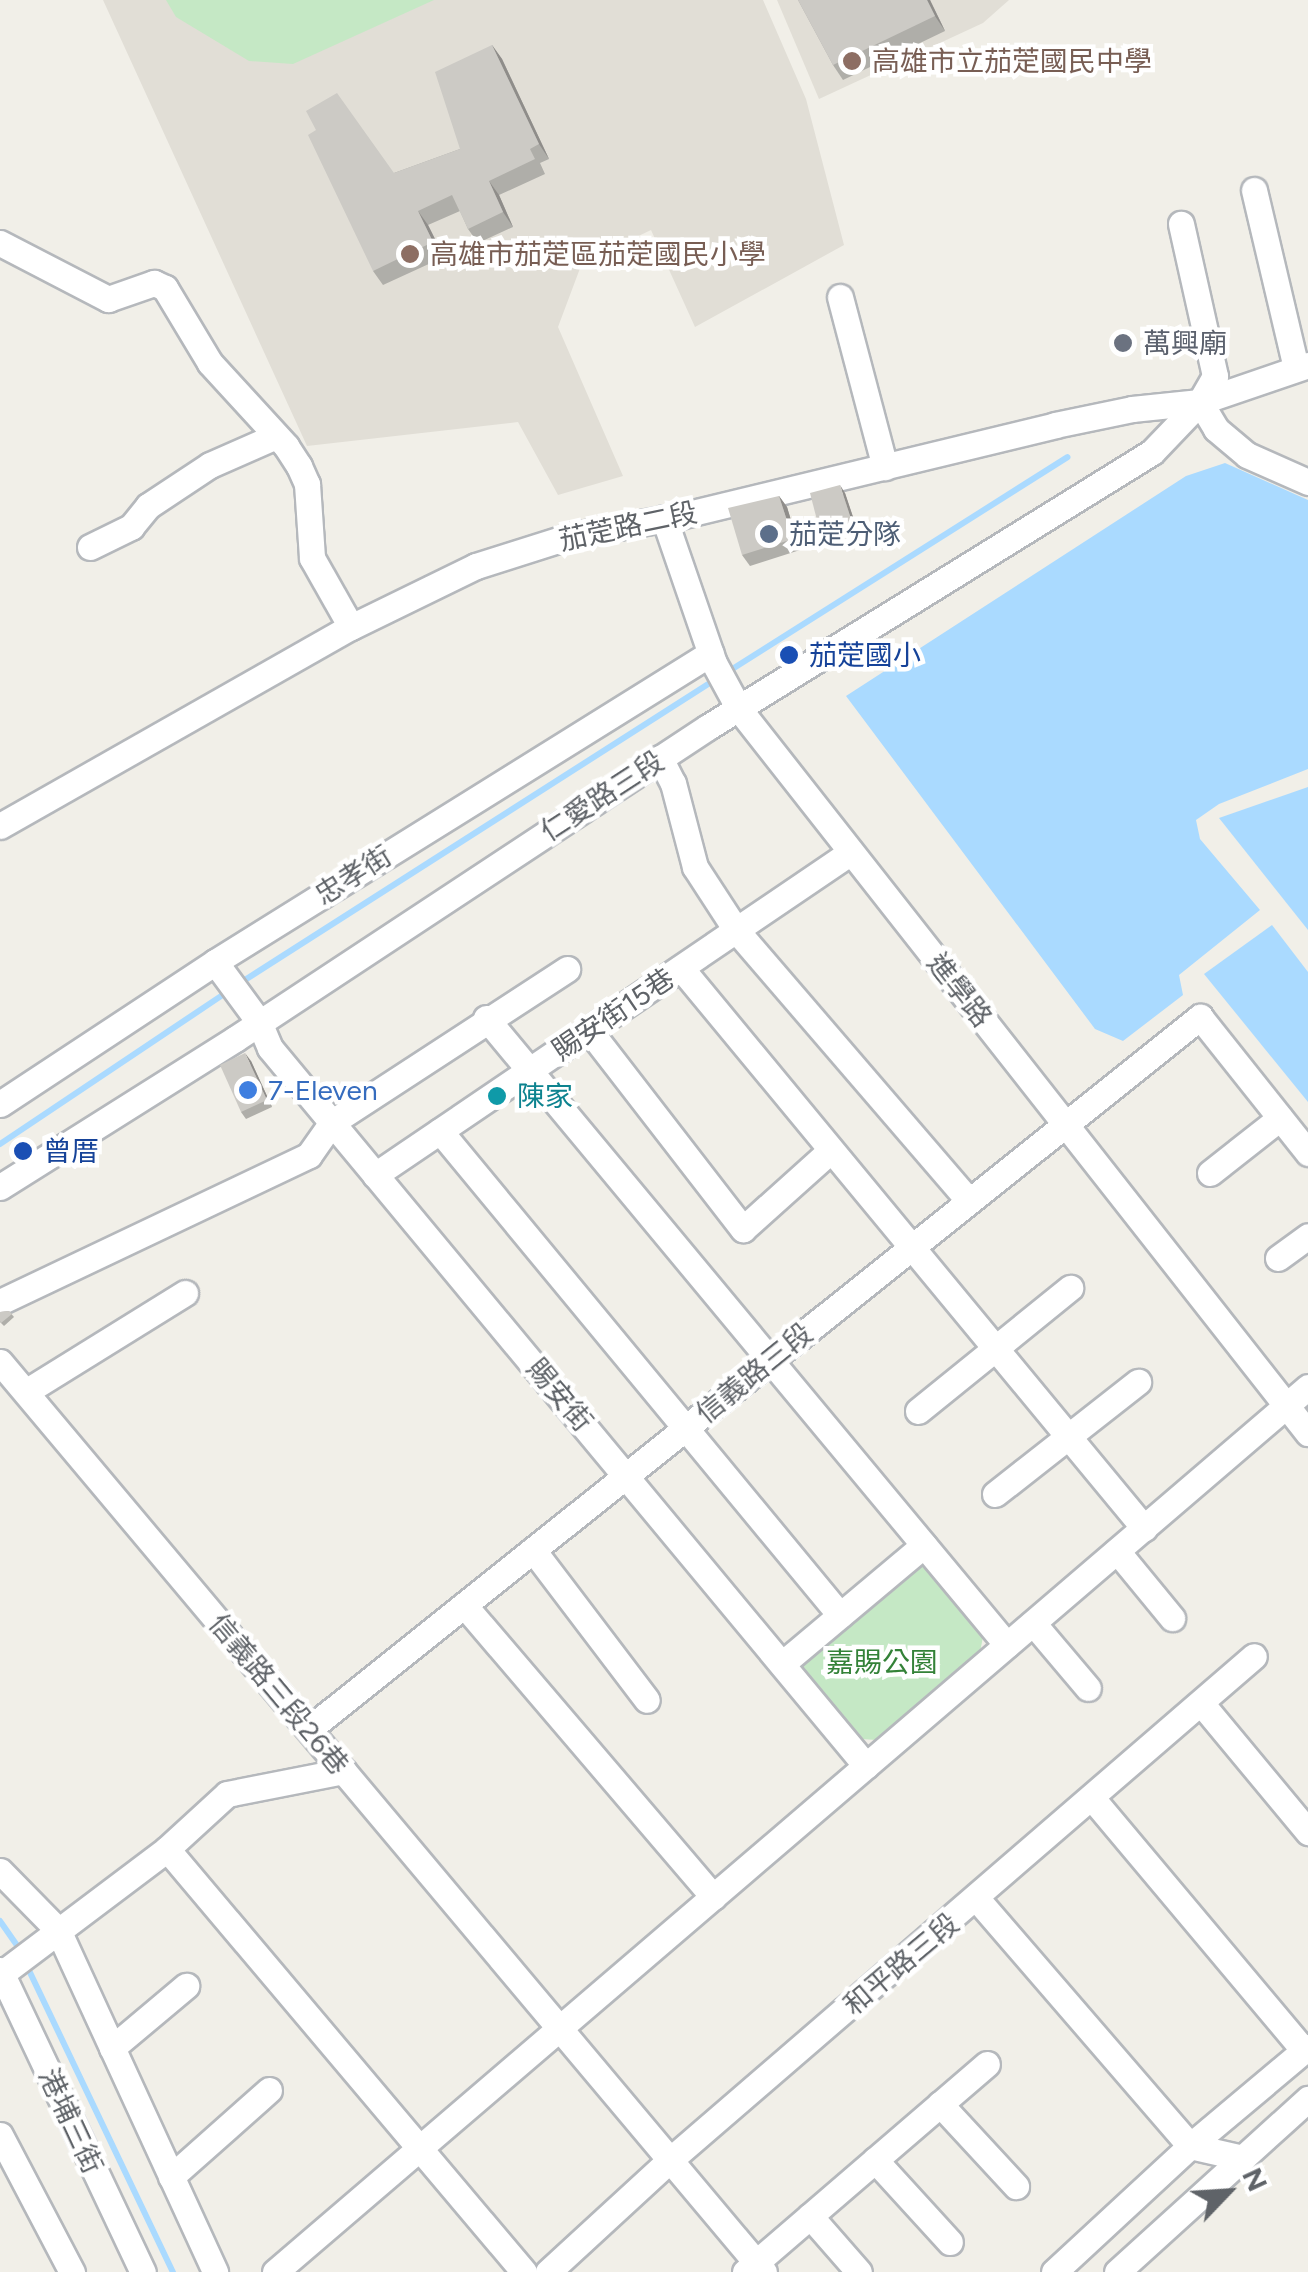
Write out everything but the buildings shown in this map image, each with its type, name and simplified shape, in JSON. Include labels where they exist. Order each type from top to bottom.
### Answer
[{"type":"street","points":[[1254,190],[1302,367]]},
{"type":"street","points":[[1181,224],[1215,376],[1200,402],[1216,429],[1247,455],[1308,482]]},
{"type":"street","points":[[0,243],[108,299],[160,283],[210,362],[276,436],[307,484],[312,558],[351,627]]},
{"type":"street","points":[[840,297],[884,467]]},
{"type":"street","name":"茄萣路二段","points":[[0,826],[351,627],[476,566],[574,536],[1132,408],[1200,402],[1302,367]]},
{"type":"street","name":"仁愛路三段","points":[[0,1187],[252,1012],[660,758],[734,701],[1152,452],[1200,402]]},
{"type":"street","points":[[90,546],[131,527],[148,506],[210,465],[276,436]]},
{"type":"street","name":"進學路","points":[[664,518],[712,658],[734,701],[1308,1433]]},
{"type":"street","name":"忠孝街","points":[[0,1104],[712,658]]},
{"type":"street","points":[[660,758],[673,783],[695,868],[736,930],[969,1201]]},
{"type":"street","name":"賜安街15巷","points":[[375,1175],[851,852]]},
{"type":"street","name":"賜安街","points":[[220,968],[252,1012],[270,1048],[866,1766]]},
{"type":"street","points":[[0,1302],[309,1155],[331,1123],[567,968]]},
{"type":"street","points":[[681,968],[1144,1528]]},
{"type":"street","name":"信義路三段","points":[[309,1728],[1200,1017],[1280,1118]]},
{"type":"street","points":[[486,1018],[1007,1645]]},
{"type":"street","points":[[589,1030],[744,1229],[830,1151]]},
{"type":"street","points":[[1210,1173],[1280,1118],[1308,1153]]},
{"type":"street","points":[[440,1131],[840,1615]]},
{"type":"street","points":[[1278,1258],[1308,1236]]},
{"type":"street","points":[[918,1410],[1070,1288]]},
{"type":"street","points":[[27,1392],[185,1293]]},
{"type":"street","name":"信義路三段26巷","points":[[0,1362],[670,2160],[755,2269]]},
{"type":"street","points":[[996,1494],[1138,1382]]},
{"type":"street","points":[[275,2272],[556,2027],[1308,1388]]},
{"type":"street","points":[[782,1664],[924,1545]]},
{"type":"street","points":[[533,1550],[647,1700]]},
{"type":"street","points":[[1117,1551],[1172,1618]]},
{"type":"street","points":[[464,1605],[713,1897]]},
{"type":"street","points":[[1033,1622],[1088,1688]]},
{"type":"street","name":"和平路三段","points":[[548,2272],[670,2160],[1254,1656]]},
{"type":"street","points":[[1201,1703],[1308,1832]]},
{"type":"street","points":[[1,1973],[168,1849],[227,1794],[344,1771]]},
{"type":"street","points":[[1054,2272],[1190,2146],[1306,2049],[1092,1798]]},
{"type":"street","points":[[168,1849],[524,2272]]},
{"type":"street","points":[[0,1871],[58,1930],[215,2272]]},
{"type":"street","points":[[976,1899],[1190,2146],[1243,2158]]},
{"type":"street","name":"港埔三街","points":[[1,1973],[143,2272]]},
{"type":"street","points":[[112,2048],[186,1986]]},
{"type":"street","points":[[755,2269],[810,2216],[987,2064]]},
{"type":"street","points":[[171,2176],[269,2090]]},
{"type":"street","points":[[1117,2272],[1308,2100]]},
{"type":"street","points":[[940,2104],[1016,2186]]},
{"type":"street","points":[[0,2135],[72,2272]]},
{"type":"street","points":[[875,2160],[950,2242]]},
{"type":"street","points":[[810,2216],[859,2272]]},
{"type":"shaded area","name":"高雄市茄萣區茄萣國民小學","points":[[103,0],[763,0],[806,99],[844,245],[695,327],[651,230],[582,263],[558,327],[623,476],[558,495],[518,422],[307,446]]},
{"type":"shaded area","name":"高雄市立茄萣國民中學","points":[[777,0],[1009,0],[983,23],[819,99]]},
{"type":"green space","points":[[166,0],[434,0],[293,64],[249,61],[176,17]]},
{"type":"green space","name":"嘉賜公園","points":[[923,1563],[983,1637],[980,1652],[877,1740],[861,1739],[801,1667],[801,1656],[909,1564]]},
{"type":"water","points":[[1225,463],[1308,500],[1308,769],[1219,804],[1196,820],[1200,839],[1260,910],[1179,975],[1183,995],[1123,1041],[1095,1029],[846,696],[1186,476]]},
{"type":"water","points":[[1308,787],[1308,930],[1219,818]]},
{"type":"water","points":[[1272,925],[1308,972],[1308,1102],[1204,974]]},
{"type":"waterway","points":[[726,673],[1068,457]]},
{"type":"waterway","points":[[237,985],[716,679]]},
{"type":"waterway","points":[[0,1144],[227,992]]},
{"type":"waterway","points":[[0,1921],[20,1950]]},
{"type":"waterway","points":[[25,1962],[173,2272]]},
{"type":"place","name":"高雄市立茄萣國民中學","points":[[852,61]]},
{"type":"place","name":"高雄市茄萣區茄萣國民小學","points":[[410,254]]},
{"type":"place","name":"萬興廟","points":[[1123,343]]},
{"type":"place","name":"茄萣分隊","points":[[769,534]]},
{"type":"place","name":"茄萣國小","points":[[789,655]]},
{"type":"place","name":"7-Eleven","points":[[248,1090]]},
{"type":"place","name":"陳家","points":[[497,1096]]},
{"type":"place","name":"曾厝","points":[[23,1151]]}]
